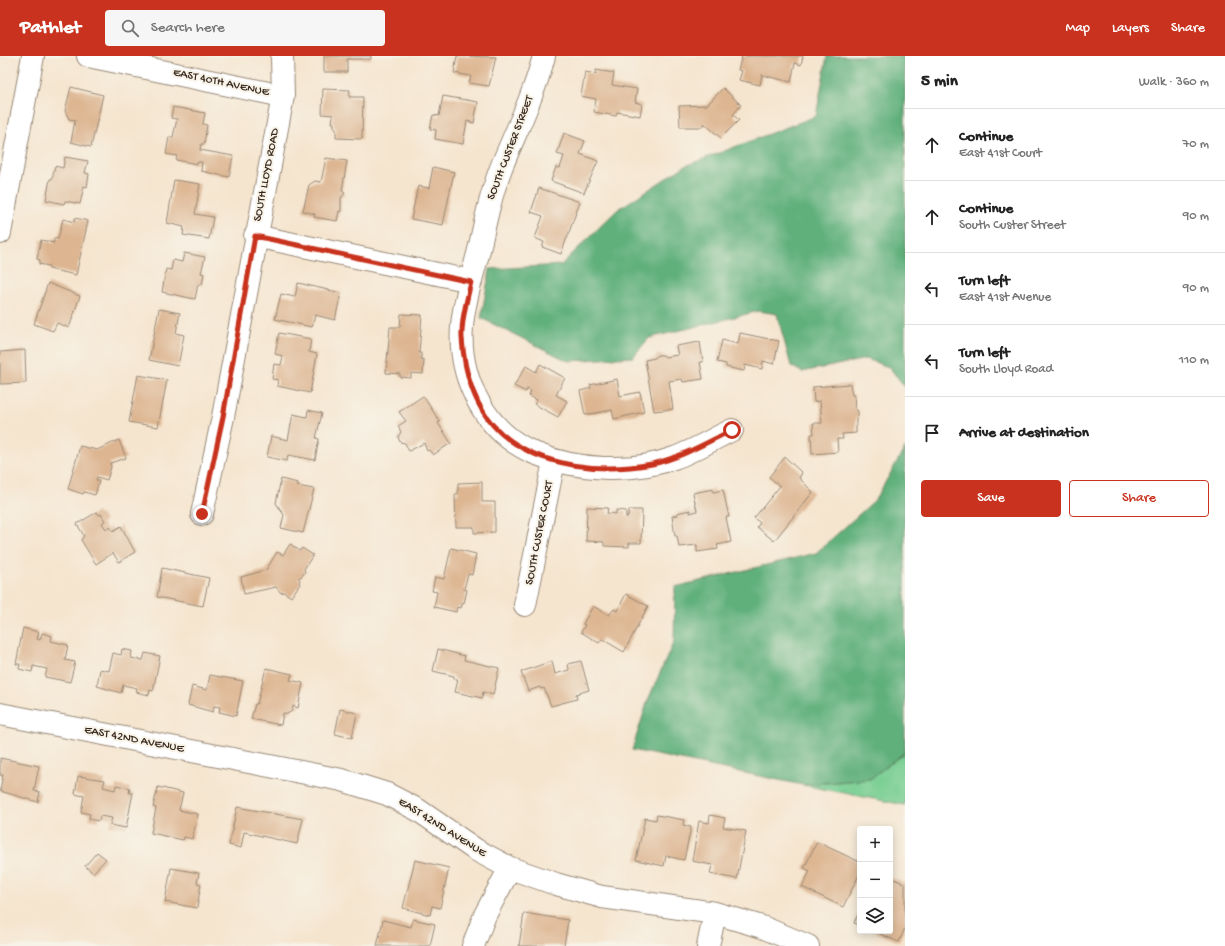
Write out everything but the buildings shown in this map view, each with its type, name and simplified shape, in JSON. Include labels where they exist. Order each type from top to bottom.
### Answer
[{"type":"street","points":[[0,233],[33,56]]},
{"type":"street","name":"EAST 40TH AVENUE","points":[[88,56],[283,96]]},
{"type":"street","name":"SOUTH LLOYD ROAD","points":[[202,514],[223,417],[255,236],[283,96],[282,56]]},
{"type":"street","name":"SOUTH CUSTER STREET","points":[[544,56],[531,96],[501,169],[491,201],[462,324],[462,337],[466,367],[474,393],[485,414],[502,434],[524,448],[554,461],[596,467],[617,468],[651,464],[673,458],[732,430]]},
{"type":"street","points":[[255,236],[471,282]]},
{"type":"street","name":"SOUTH CUSTER COURT","points":[[526,605],[554,461]]},
{"type":"street","name":"EAST 42ND AVENUE","points":[[0,714],[342,780],[387,794],[418,810],[476,850],[510,868],[556,884],[602,897],[715,913],[762,927],[808,946]]},
{"type":"street","points":[[473,946],[485,915],[510,868]]},
{"type":"street","points":[[708,946],[715,913]]},
{"type":"green space","points":[[827,56],[905,56],[905,387],[889,367],[866,359],[802,372],[791,366],[777,314],[759,311],[649,338],[633,357],[568,361],[481,318],[490,269],[561,265],[617,210],[685,166],[816,116]]},
{"type":"green space","points":[[905,448],[905,752],[870,779],[803,785],[632,750],[648,700],[674,641],[675,587],[816,553],[875,500]]},
{"type":"green space","points":[[905,752],[905,805],[803,785],[870,779]]},
{"type":"route","points":[[202,514],[223,417],[255,236],[471,282],[462,324],[462,337],[468,378],[474,393],[485,414],[502,434],[524,448],[554,461],[589,467],[617,468],[651,464],[673,458],[732,430]]}]
